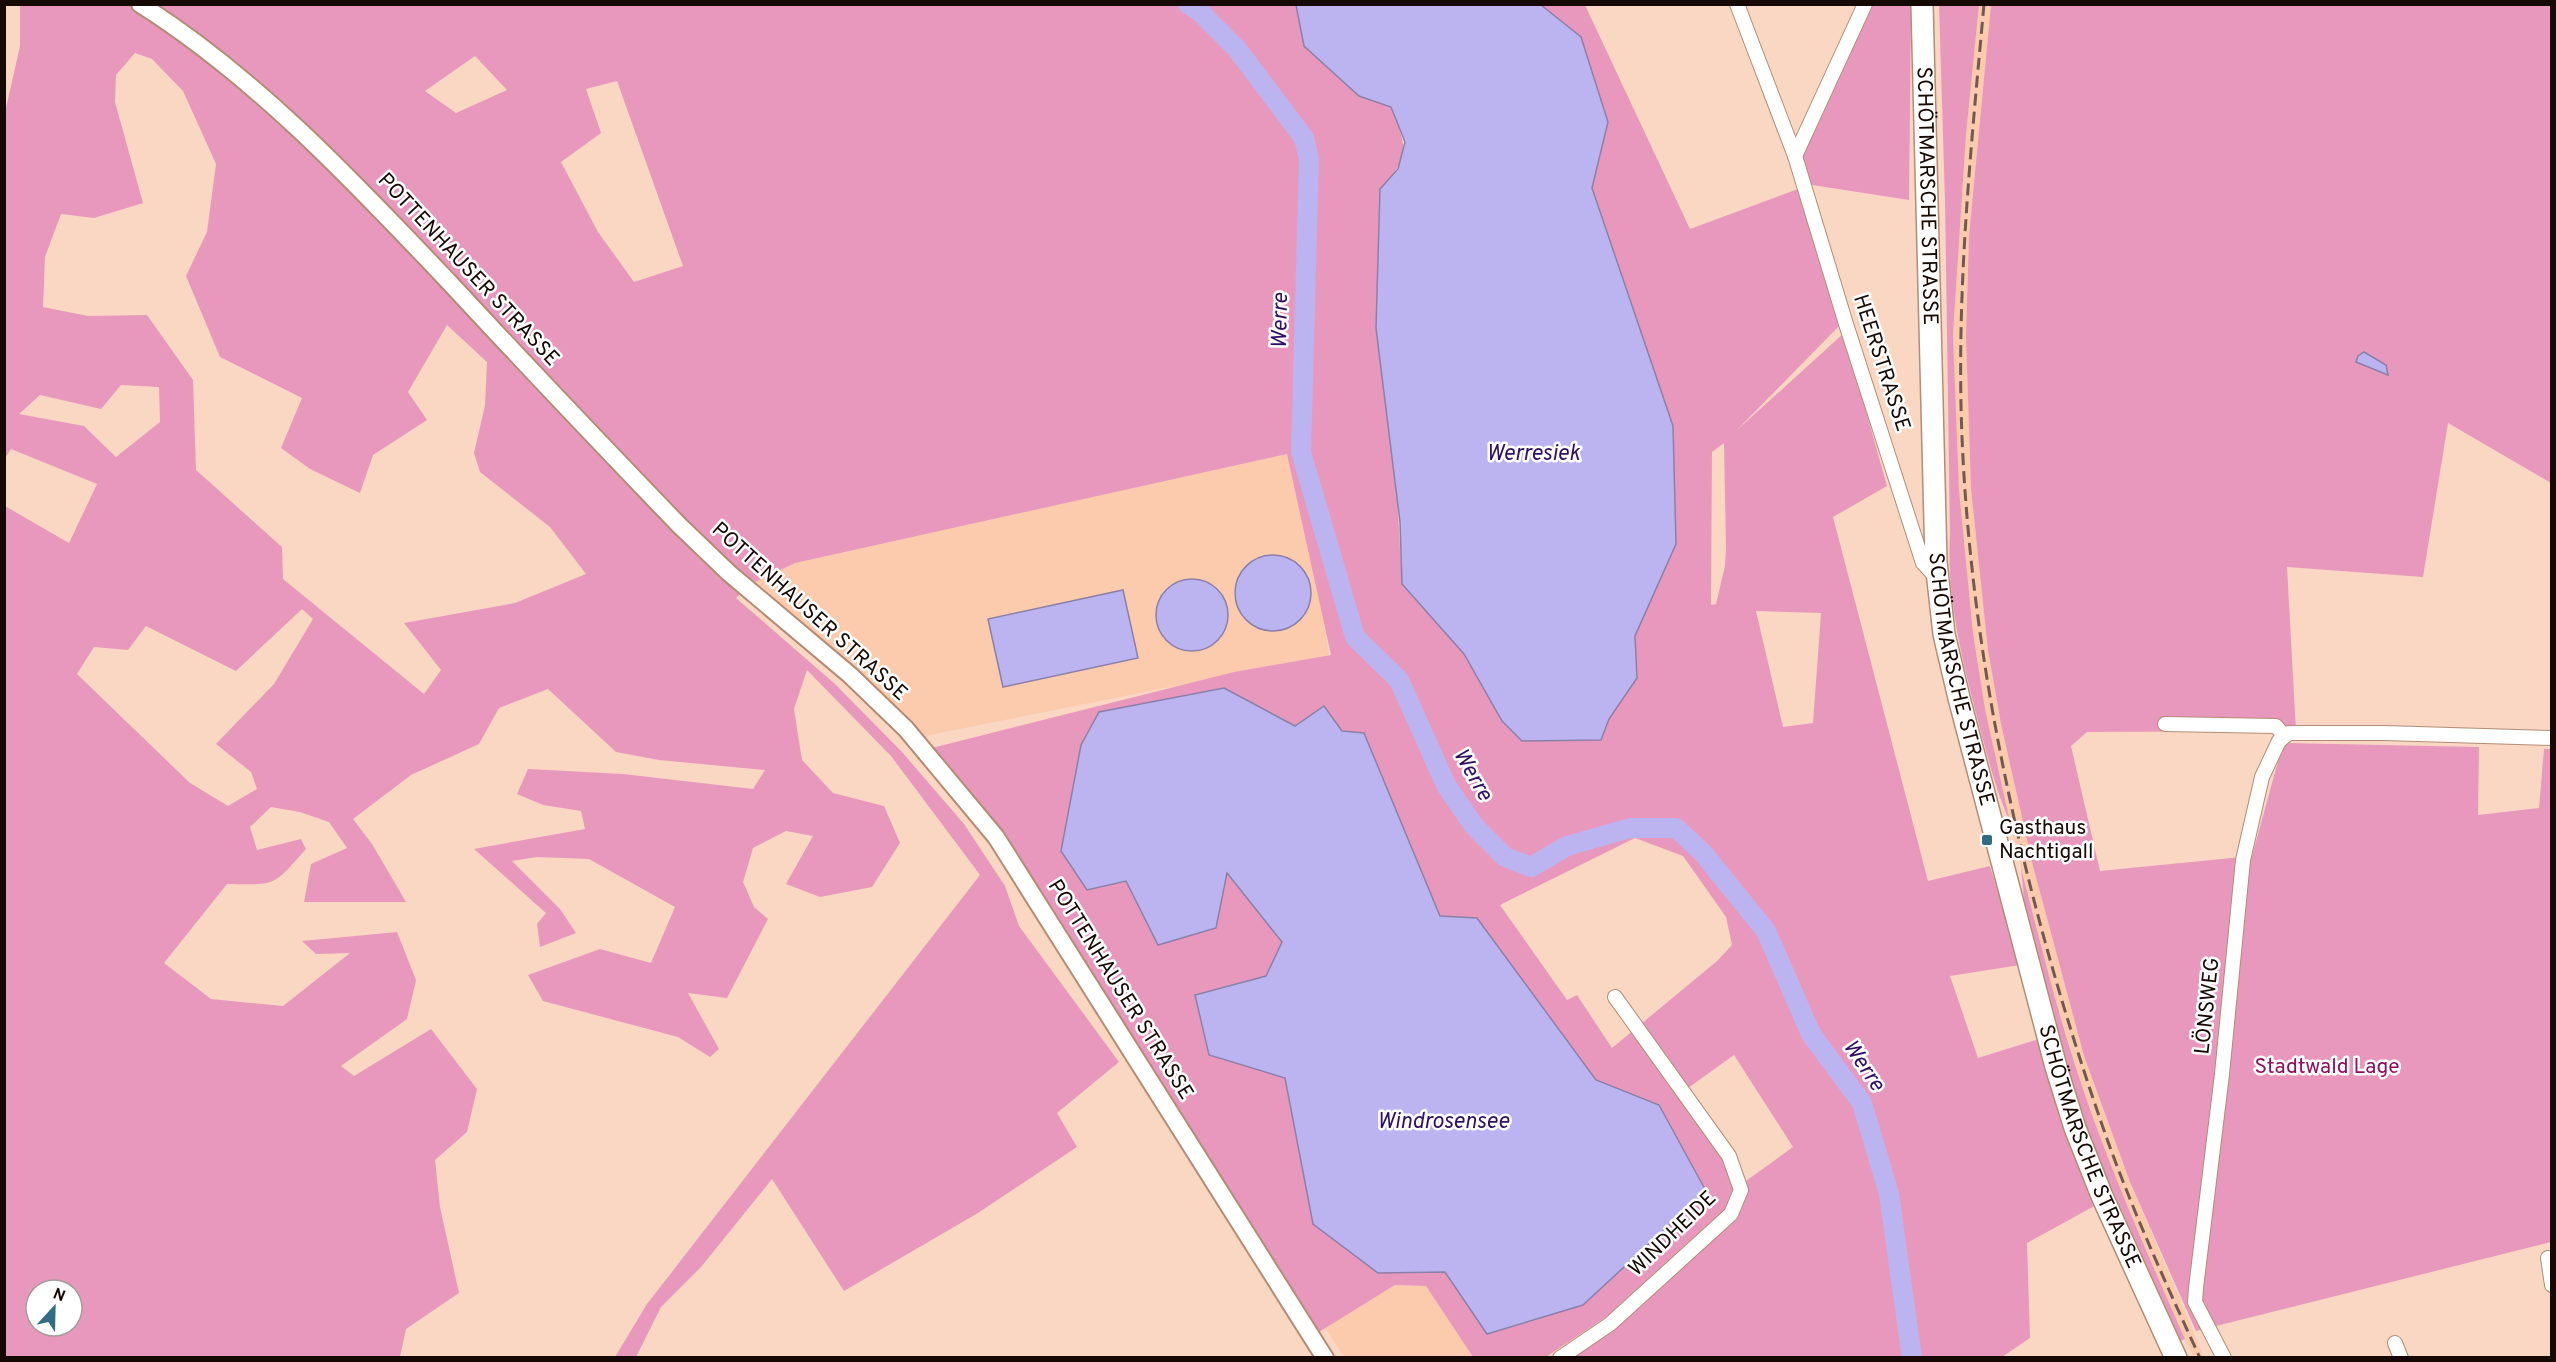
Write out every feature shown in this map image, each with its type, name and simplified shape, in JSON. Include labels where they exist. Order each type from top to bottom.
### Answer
[{"type":"main road","name":"SCHÖTMARSCHE STRASSE","points":[[1922,4],[1937,578],[1944,634],[2053,1056],[2075,1128],[2102,1196],[2176,1358]]},
{"type":"street","name":"POTTENHAUSER STRASSE","points":[[140,4],[207,51],[251,87],[361,188],[679,525],[729,573],[850,675],[906,729],[996,837],[1325,1358]]},
{"type":"street","name":"HEERSTRASSE","points":[[1737,4],[1795,156],[1849,335],[1923,563],[1937,578]]},
{"type":"street","points":[[1795,156],[1865,4]]},
{"type":"street","points":[[2164,724],[2276,726],[2284,736],[2289,733],[2384,733],[2552,738]]},
{"type":"street","name":"LÖNSWEG","points":[[2224,1358],[2195,1302],[2196,1288],[2222,1074],[2243,860],[2262,777],[2284,736]]},
{"type":"street","name":"WINDHEIDE","points":[[1560,1358],[1610,1324],[1731,1214],[1741,1190],[1729,1156],[1615,997]]},
{"type":"street","points":[[2548,1258],[2552,1285]]},
{"type":"street","points":[[2396,1343],[2401,1358]]},
{"type":"shaded area","points":[[1979,5],[1991,5],[1969,236],[1966,336],[1971,489],[1988,650],[2001,724],[2033,866],[2084,1056],[2130,1182],[2204,1357],[2194,1357],[2185,1339],[2117,1184],[2080,1081],[2050,979],[2010,822],[1985,709],[1973,633],[1959,490],[1953,334],[1966,135]]},
{"type":"shaded area","points":[[1295,444],[1329,655],[920,737],[749,585],[795,563]]},
{"type":"shaded area","points":[[1395,1285],[1426,1286],[1473,1357],[1344,1357],[1325,1327]]},
{"type":"green space","points":[[20,5],[1296,5],[1304,46],[1359,96],[1391,107],[1403,142],[1403,151],[1397,168],[1380,190],[1402,584],[1464,654],[1502,721],[1600,740],[1609,719],[1637,678],[1635,636],[1676,544],[1673,426],[1592,187],[1608,122],[1581,37],[1541,5],[1585,5],[1690,229],[1798,189],[1841,324],[1736,431],[1844,333],[1887,486],[1833,517],[1928,881],[1990,866],[2020,965],[1950,976],[1978,1058],[2039,1039],[2098,1204],[2027,1243],[2030,1338],[2002,1357],[1569,1357],[1715,1235],[1705,1227],[1606,1317],[1546,1357],[1473,1357],[1426,1286],[1395,1285],[1314,1335],[1032,877],[928,749],[1234,672],[1331,655],[1287,454],[795,563],[749,585],[736,598],[835,684],[902,752],[964,824],[1005,886],[1019,926],[1119,1062],[1057,1113],[1077,1147],[978,1213],[844,1291],[772,1179],[701,1267],[661,1307],[636,1357],[615,1357],[647,1304],[980,875],[891,756],[807,670],[794,709],[802,760],[833,793],[884,806],[900,843],[872,887],[820,897],[786,884],[813,836],[786,831],[753,848],[743,882],[754,907],[768,919],[727,998],[688,993],[719,1049],[710,1057],[678,1037],[543,1001],[528,975],[600,949],[651,963],[675,907],[589,859],[537,857],[512,861],[560,909],[576,933],[540,947],[537,924],[546,913],[474,849],[585,829],[581,811],[543,805],[517,794],[528,769],[623,774],[753,789],[765,770],[659,760],[616,752],[548,689],[499,708],[479,744],[411,775],[353,819],[372,844],[406,902],[304,902],[311,864],[347,848],[329,822],[300,812],[271,807],[250,827],[257,850],[301,839],[306,849],[280,877],[273,881],[256,884],[227,884],[164,963],[211,999],[283,1006],[350,953],[316,954],[302,941],[397,932],[416,980],[407,1019],[341,1066],[354,1076],[431,1029],[477,1089],[467,1132],[435,1160],[440,1207],[459,1293],[406,1329],[400,1357],[5,1357],[5,506],[69,543],[97,484],[11,449],[5,458],[4,117],[20,46]],"holes":[[[135,53],[152,59],[183,91],[216,164],[207,232],[186,276],[220,357],[302,398],[281,448],[310,469],[360,493],[373,455],[427,420],[408,392],[447,325],[487,362],[485,405],[474,453],[480,472],[550,527],[586,574],[515,603],[404,623],[441,670],[424,694],[283,579],[282,547],[196,470],[193,380],[147,315],[88,316],[43,307],[45,257],[61,214],[94,218],[143,203],[115,102],[116,75]],[[475,56],[507,90],[456,113],[425,91]],[[617,81],[683,266],[634,282],[598,232],[561,162],[601,133],[586,89]],[[121,385],[159,387],[160,422],[116,457],[84,426],[19,414],[40,395],[101,409]],[[1724,443],[1725,566],[1716,604],[1711,605],[1712,452]],[[302,609],[313,619],[274,684],[216,744],[251,772],[257,789],[228,806],[190,783],[77,674],[94,647],[128,650],[146,626],[236,671]],[[1756,611],[1821,613],[1813,723],[1783,727]],[[1224,688],[1295,726],[1324,707],[1342,731],[1364,733],[1440,916],[1477,918],[1596,1080],[1659,1105],[1487,1334],[1445,1272],[1378,1273],[1313,1224],[1285,1078],[1209,1055],[1195,995],[1267,976],[1282,942],[1227,872],[1158,945],[1126,881]],[[1635,838],[1683,856],[1726,917],[1732,945],[1717,961],[1612,1048],[1577,995],[1567,1000],[1500,905]],[[1734,1055],[1793,1147],[1746,1181],[1729,1144],[1688,1088]]]},
{"type":"green space","points":[[1872,5],[1911,5],[1909,200],[1806,184],[1802,154]]},
{"type":"green space","points":[[1939,5],[1979,5],[1966,135],[1953,334],[1959,490],[1973,633],[1985,709],[2010,822],[1993,774],[1973,701],[1953,606],[1949,558],[1945,201]]},
{"type":"green space","name":"Stadtwald Lage","points":[[1991,5],[2551,5],[2551,483],[2448,423],[2423,577],[2287,567],[2296,731],[2087,732],[2071,746],[2100,871],[2252,856],[2283,743],[2479,747],[2478,815],[2539,808],[2544,749],[2551,749],[2551,1242],[2196,1331],[2130,1182],[2084,1056],[2033,866],[2001,724],[1988,650],[1971,489],[1966,336],[1969,236]]},
{"type":"green space","points":[[2021,868],[2056,1003],[2092,1116],[2143,1244],[2185,1339],[2181,1341],[2107,1178],[2088,1130],[2069,1071],[2024,899]]},
{"type":"water","name":"Werresiek","points":[[1296,5],[1541,5],[1581,37],[1608,122],[1592,188],[1673,426],[1676,544],[1635,636],[1637,678],[1609,719],[1601,740],[1522,741],[1502,721],[1464,654],[1402,584],[1400,522],[1376,328],[1380,189],[1398,169],[1405,142],[1391,107],[1359,96],[1304,46]]},
{"type":"water","points":[[2364,352],[2386,365],[2388,375],[2356,362],[2358,356]]},
{"type":"water","points":[[1273,555],[1287,558],[1300,566],[1308,579],[1311,593],[1308,607],[1300,620],[1287,628],[1273,631],[1259,628],[1246,620],[1238,607],[1235,593],[1238,579],[1246,566],[1259,558]]},
{"type":"water","points":[[1199,579],[1218,589],[1226,601],[1228,615],[1226,629],[1218,641],[1206,649],[1185,651],[1166,641],[1158,629],[1156,608],[1166,589],[1178,581]]},
{"type":"water","points":[[1123,590],[1138,658],[1003,687],[988,619]]},
{"type":"water","name":"Windrosensee","points":[[1224,688],[1295,726],[1324,706],[1342,731],[1364,733],[1440,916],[1477,918],[1596,1080],[1659,1105],[1706,1191],[1583,1305],[1487,1334],[1445,1272],[1378,1273],[1313,1224],[1285,1078],[1209,1055],[1195,995],[1266,976],[1282,942],[1227,873],[1216,928],[1158,945],[1126,881],[1087,890],[1061,851],[1081,745],[1099,712]]},
{"type":"waterway","name":"Werre","points":[[1188,4],[1199,11],[1237,49],[1304,138],[1309,159],[1301,452],[1355,637],[1399,680],[1446,785],[1474,826],[1505,857],[1531,867],[1567,846],[1630,828],[1676,828],[1703,853],[1766,931],[1811,1034],[1862,1103],[1889,1194],[1912,1358]]},
{"type":"railway","points":[[1984,4],[1966,220],[1961,383],[1968,527],[1991,705],[2029,881],[2078,1054],[2128,1195],[2200,1358]]},
{"type":"place","name":"Gasthaus Nachtigall","points":[[1987,840]]}]
